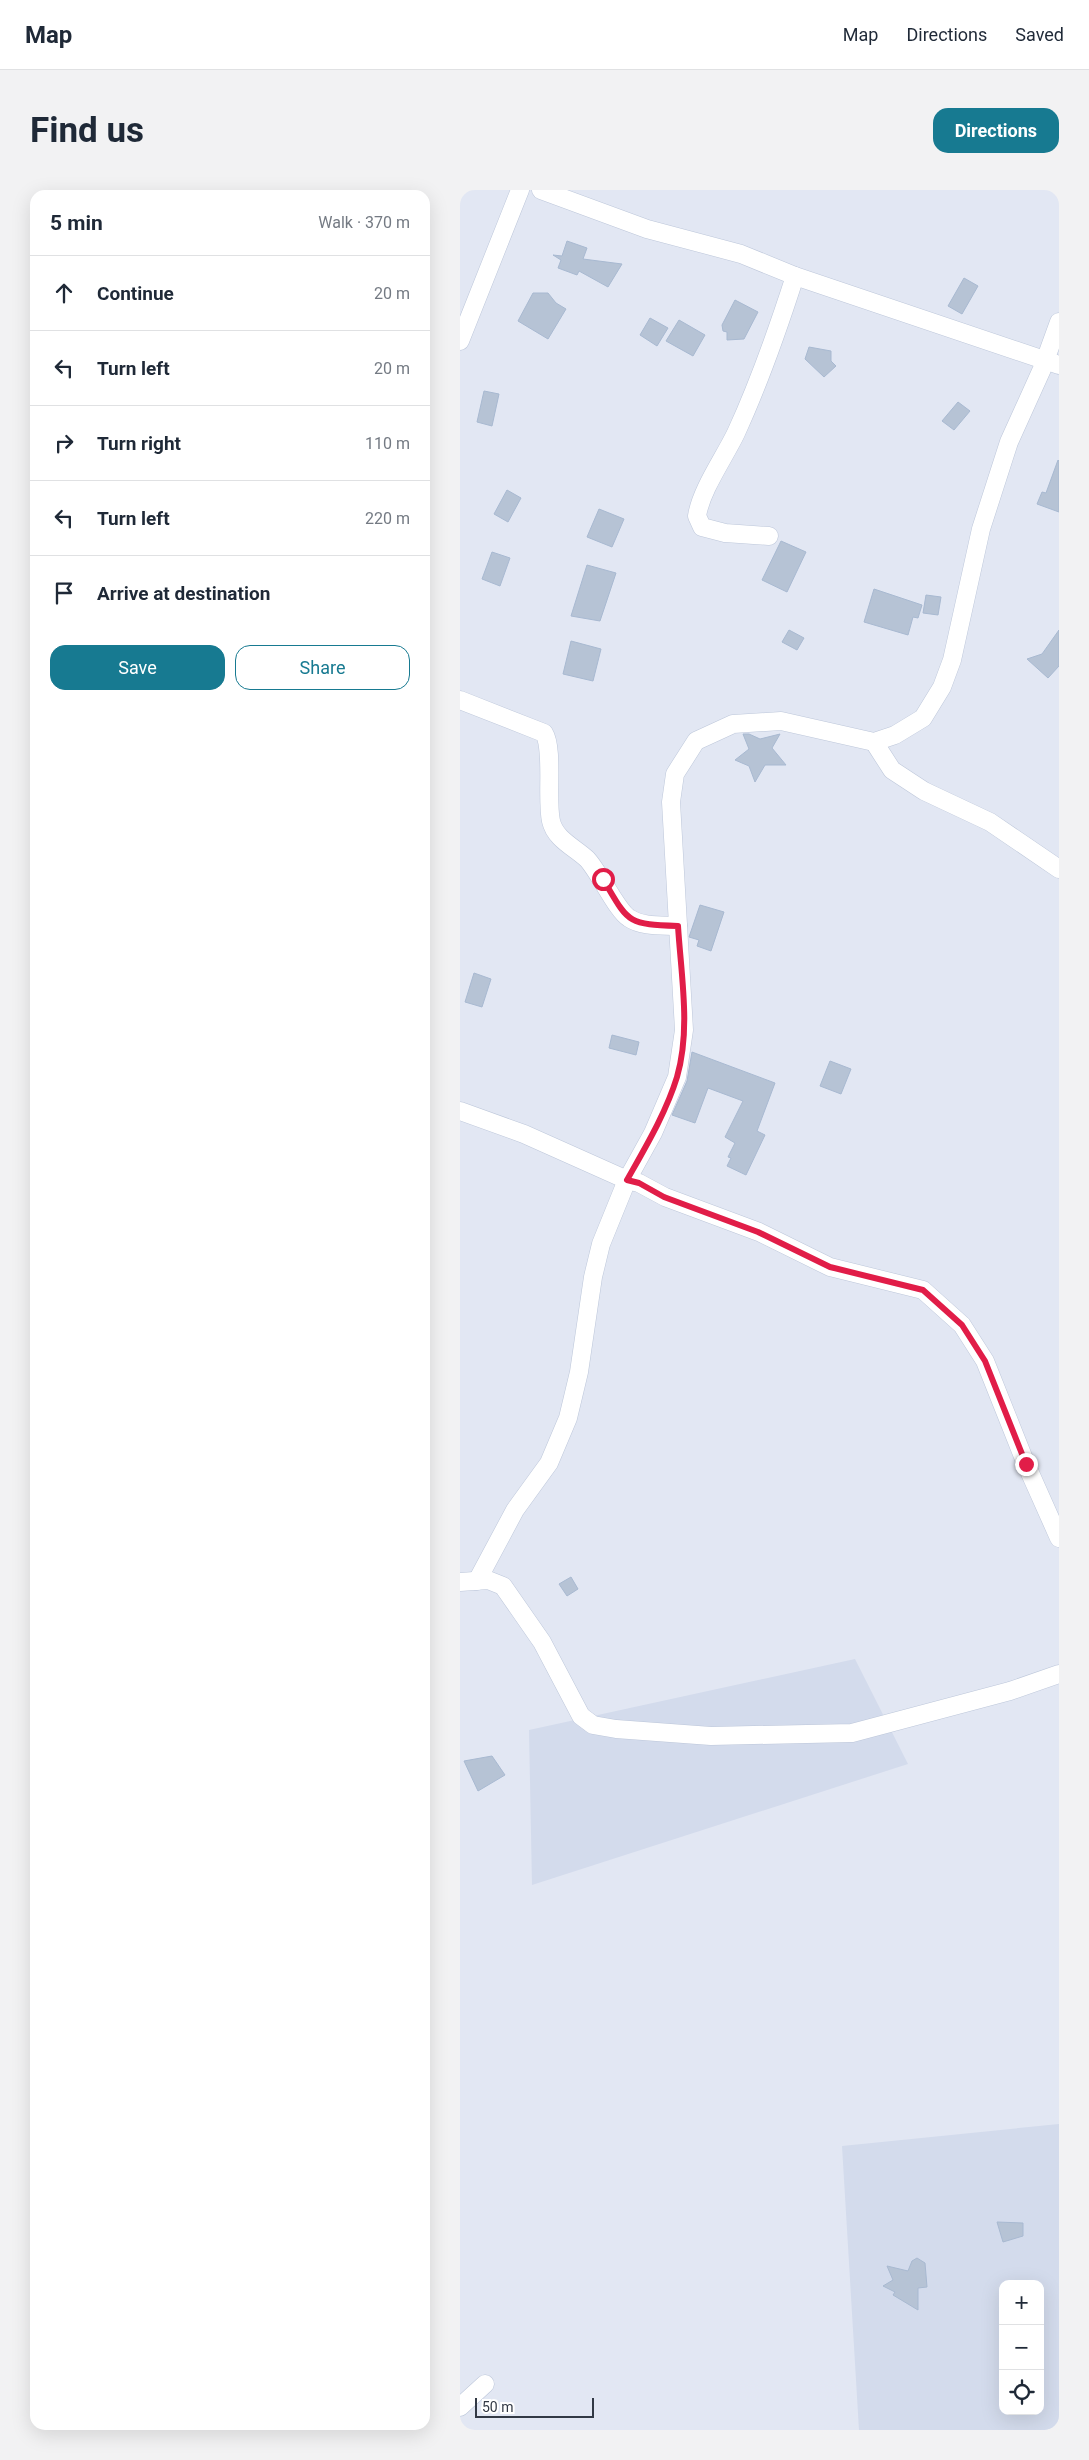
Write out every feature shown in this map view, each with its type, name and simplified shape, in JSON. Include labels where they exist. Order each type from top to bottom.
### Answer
[{"type":"street","points":[[460,341],[520,190]]},
{"type":"street","points":[[541,190],[647,229],[741,254],[795,276],[1052,363]]},
{"type":"street","points":[[768,536],[725,533],[702,527],[697,516],[703,497],[736,432],[778,328],[795,276]]},
{"type":"street","points":[[468,1582],[515,1510],[549,1463],[568,1418],[579,1372],[593,1277],[600,1244],[627,1180],[653,1133],[677,1077],[684,1030],[671,802],[675,774],[696,741],[733,724],[781,722],[874,742],[895,735],[923,718],[942,688],[952,660],[980,529],[1009,442],[1052,363],[1059,322]]},
{"type":"street","points":[[460,700],[544,733],[548,747],[548,798],[551,823],[561,839],[586,859],[603,879],[624,915],[631,920],[645,924],[678,926]]},
{"type":"street","points":[[874,742],[892,770],[924,791],[990,822],[1059,869]]},
{"type":"street","points":[[460,1111],[524,1134],[627,1180],[639,1183],[664,1197],[758,1232],[830,1267],[923,1290],[962,1325],[985,1361],[1026,1464],[1059,1538]]},
{"type":"street","points":[[468,1582],[488,1580],[503,1586],[542,1642],[581,1716],[593,1725],[616,1729],[711,1736],[852,1733],[1010,1690],[1059,1674]]},
{"type":"street","points":[[460,2407],[485,2384]]},
{"type":"shaded area","points":[[855,1659],[908,1764],[532,1885],[529,1730]]},
{"type":"shaded area","points":[[1059,2124],[1059,2430],[859,2430],[842,2146]]},
{"type":"building","points":[[567,241],[587,248],[583,259],[622,264],[608,287],[579,271],[577,275],[558,268],[561,260],[553,255],[562,256]]},
{"type":"building","points":[[964,278],[978,286],[962,314],[948,306]]},
{"type":"building","points":[[533,293],[548,293],[556,303],[566,309],[548,339],[518,321]]},
{"type":"building","points":[[735,300],[758,312],[744,339],[727,340],[727,332],[723,331],[722,325]]},
{"type":"building","points":[[650,318],[668,328],[657,346],[640,335]]},
{"type":"building","points":[[679,320],[705,335],[693,356],[666,341]]},
{"type":"building","points":[[809,347],[831,351],[831,361],[836,366],[824,377],[805,359]]},
{"type":"building","points":[[484,391],[499,394],[492,426],[477,422]]},
{"type":"building","points":[[958,402],[970,411],[954,430],[942,421]]},
{"type":"building","points":[[1058,460],[1059,512],[1037,504],[1042,492],[1046,493]]},
{"type":"building","points":[[507,490],[521,498],[508,522],[494,514]]},
{"type":"building","points":[[599,509],[624,519],[612,547],[587,537]]},
{"type":"building","points":[[781,541],[806,552],[787,592],[762,580]]},
{"type":"building","points":[[492,552],[510,558],[500,586],[482,579]]},
{"type":"building","points":[[587,565],[616,573],[600,621],[571,616]]},
{"type":"building","points":[[874,589],[922,605],[918,618],[913,617],[908,635],[864,622]]},
{"type":"building","points":[[926,595],[941,597],[938,615],[923,613]]},
{"type":"building","points":[[789,630],[804,638],[797,650],[782,642]]},
{"type":"building","points":[[1059,630],[1059,666],[1048,678],[1027,659],[1042,654]]},
{"type":"building","points":[[571,641],[601,649],[593,681],[563,674]]},
{"type":"building","points":[[743,734],[749,734],[760,739],[780,734],[772,748],[786,765],[765,765],[755,782],[749,766],[735,760],[749,749]]},
{"type":"building","points":[[700,905],[724,912],[711,951],[697,946],[699,940],[689,937]]},
{"type":"building","points":[[474,973],[491,979],[482,1007],[465,1002]]},
{"type":"building","points":[[612,1035],[639,1042],[636,1055],[609,1048]]},
{"type":"building","points":[[692,1052],[775,1083],[757,1131],[765,1135],[746,1175],[727,1166],[731,1158],[728,1157],[735,1143],[725,1137],[743,1101],[708,1088],[695,1123],[672,1115],[687,1081]]},
{"type":"building","points":[[830,1061],[851,1069],[841,1094],[820,1086]]},
{"type":"building","points":[[571,1577],[578,1589],[567,1596],[559,1584]]},
{"type":"building","points":[[492,1756],[505,1775],[478,1791],[464,1761]]},
{"type":"building","points":[[997,2222],[1023,2223],[1023,2236],[1003,2242]]},
{"type":"building","points":[[917,2258],[925,2263],[927,2287],[918,2288],[918,2310],[893,2295],[895,2292],[883,2286],[893,2280],[887,2266],[908,2271],[912,2261]]},
{"type":"route","points":[[603,879],[624,915],[631,920],[652,925],[678,926],[684,1030],[677,1077],[653,1133],[627,1180],[639,1183],[664,1197],[758,1232],[830,1267],[923,1290],[962,1325],[985,1361],[1026,1464]]}]
